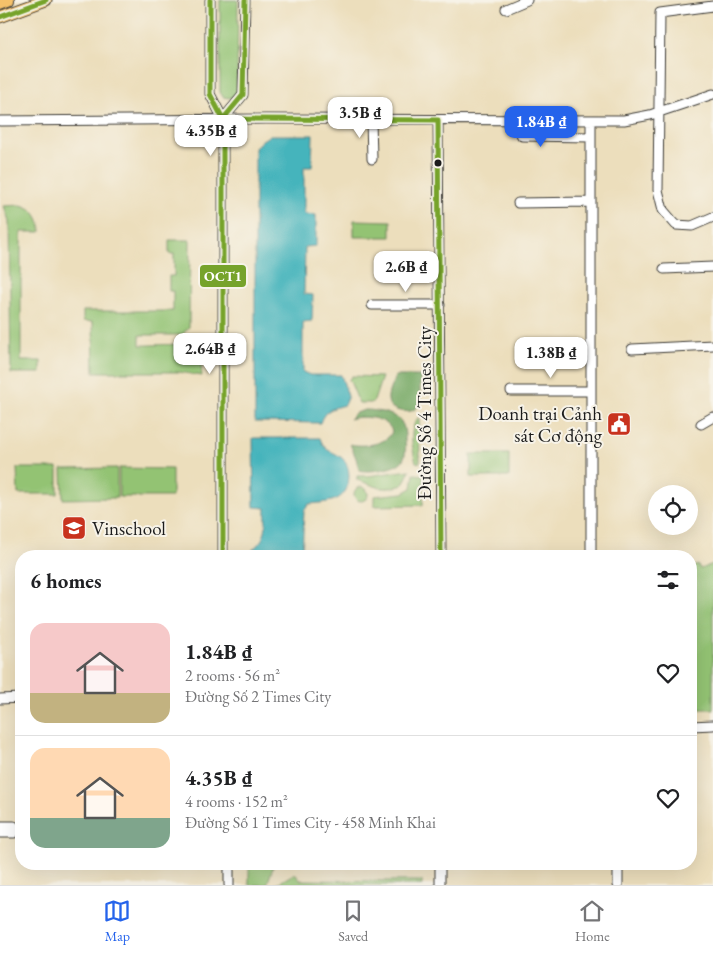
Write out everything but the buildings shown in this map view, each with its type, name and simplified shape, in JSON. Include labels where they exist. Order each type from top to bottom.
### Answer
[{"type":"highway","points":[[0,3],[8,0]]},
{"type":"main road","points":[[0,17],[46,0]]},
{"type":"street","points":[[210,0],[210,94],[223,119],[223,550]]},
{"type":"street","points":[[223,119],[243,95],[245,0]]},
{"type":"street","points":[[506,9],[527,0]]},
{"type":"street","points":[[713,6],[660,13],[658,190],[663,210],[676,225],[692,226],[713,217]]},
{"type":"street","points":[[0,121],[223,119],[591,121],[635,119],[713,94]]},
{"type":"street","points":[[371,119],[372,159]]},
{"type":"street","name":"Đường Số 4 Times City","points":[[438,120],[441,550]]},
{"type":"street","points":[[514,120],[522,136],[591,137]]},
{"type":"street","points":[[591,121],[591,550]]},
{"type":"street","points":[[518,203],[591,202]]},
{"type":"street","points":[[664,268],[713,267]]},
{"type":"street","points":[[372,305],[440,305]]},
{"type":"street","points":[[632,350],[713,345]]},
{"type":"street","points":[[511,391],[591,391]]},
{"type":"street","points":[[701,424],[713,416]]},
{"type":"street","points":[[0,699],[15,698]]},
{"type":"street","points":[[697,726],[713,726]]},
{"type":"street","points":[[0,826],[14,826],[14,833],[0,833]]},
{"type":"street","points":[[229,870],[229,885]]},
{"type":"street","points":[[440,870],[440,885]]},
{"type":"street","points":[[618,870],[618,885]]},
{"type":"green space","points":[[220,0],[238,0],[237,90],[235,96],[229,98],[223,97],[220,92]]},
{"type":"green space","points":[[4,206],[26,206],[36,214],[40,222],[41,232],[21,232],[21,361],[41,361],[41,373],[11,373],[9,221]]},
{"type":"green space","points":[[354,220],[391,221],[391,237],[354,237]]},
{"type":"green space","points":[[169,240],[190,240],[189,327],[182,335],[140,335],[140,345],[170,344],[186,346],[192,349],[200,358],[202,376],[179,372],[94,372],[93,322],[83,321],[83,311],[173,311],[173,291],[169,291],[169,276],[174,276],[174,254],[169,254]]},
{"type":"green space","points":[[352,376],[382,377],[374,401],[371,403],[359,403],[349,379]]},
{"type":"green space","points":[[395,376],[420,376],[420,403],[416,408],[408,412],[396,410],[390,406],[388,394]]},
{"type":"green space","points":[[365,410],[392,415],[403,425],[406,448],[403,460],[395,466],[369,471],[359,470],[350,444],[374,444],[390,436],[392,431],[385,423],[374,418],[360,417],[349,419],[355,413]]},
{"type":"green space","points":[[419,417],[419,463],[416,462],[413,451],[412,432]]},
{"type":"green space","points":[[471,454],[509,454],[509,477],[471,477]]},
{"type":"green space","points":[[17,468],[58,468],[58,494],[18,494]]},
{"type":"green space","points":[[117,468],[117,498],[63,499],[62,469]]},
{"type":"green space","points":[[119,468],[172,469],[172,497],[119,497]]},
{"type":"green space","points":[[410,470],[403,485],[396,487],[384,488],[357,480],[357,476]]},
{"type":"green space","points":[[414,474],[424,475],[423,505],[374,506],[374,496],[403,493],[412,488]]},
{"type":"green space","points":[[358,487],[364,487],[368,494],[364,501],[358,501],[354,497],[354,491]]},
{"type":"green space","points":[[713,564],[713,709],[697,709],[697,565],[700,569]]},
{"type":"green space","points":[[249,870],[272,870],[267,885],[249,885]]},
{"type":"green space","points":[[295,873],[300,880],[422,881],[422,885],[275,885]]},
{"type":"water","points":[[270,135],[313,135],[312,167],[304,167],[304,214],[316,215],[316,246],[305,247],[304,294],[313,295],[312,321],[303,322],[303,372],[310,375],[341,375],[348,396],[344,405],[326,412],[320,423],[255,422],[255,148]]},
{"type":"water","points":[[253,438],[320,438],[324,447],[342,458],[346,464],[349,474],[348,485],[342,496],[331,501],[309,504],[304,511],[302,550],[253,550],[264,535],[266,508],[254,507]]},
{"type":"transit line","name":"OCT1","points":[[0,17],[46,0]]},
{"type":"transit line","name":"OCT1","points":[[210,0],[210,94],[223,119],[223,550]]},
{"type":"transit line","name":"OCT1","points":[[223,119],[243,95],[245,0]]},
{"type":"transit line","name":"OCT1","points":[[223,119],[438,120],[441,550]]},
{"type":"place","name":"Doanh trại Cảnh sát Cơ động","points":[[619,424]]},
{"type":"place","name":"Vinschool","points":[[74,528]]}]
